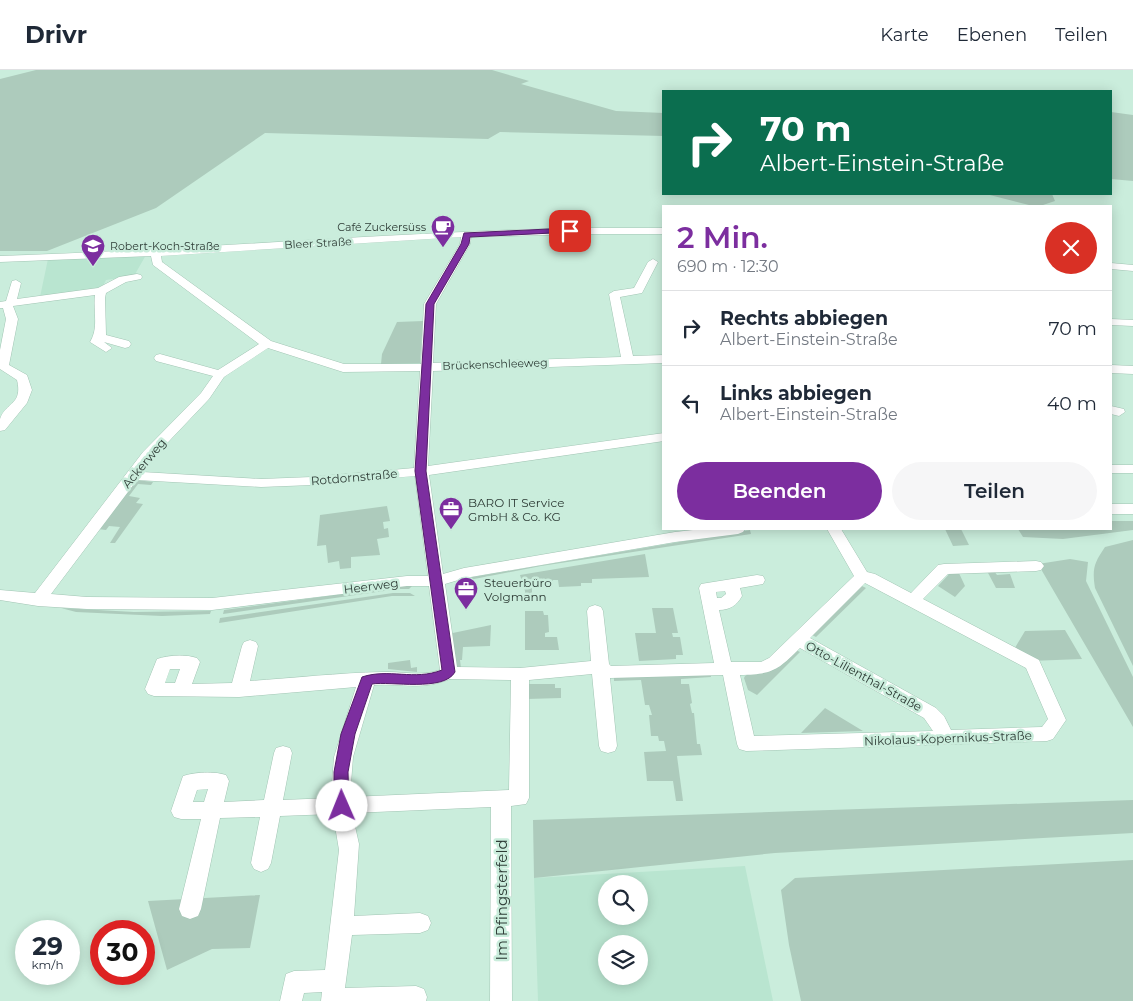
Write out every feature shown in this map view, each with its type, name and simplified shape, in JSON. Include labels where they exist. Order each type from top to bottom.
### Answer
[{"type":"street","name":"Bleer Straße","points":[[0,259],[156,255],[570,231],[662,231]]},
{"type":"street","name":"Bleer Straße","points":[[467,237],[574,234],[604,237]]},
{"type":"street","points":[[449,672],[421,471],[430,304],[467,237]]},
{"type":"street","name":"Brückenschleeweg","points":[[156,255],[157,263],[267,344],[352,369],[662,359]]},
{"type":"street","points":[[628,360],[614,294],[638,291],[653,262]]},
{"type":"street","points":[[1112,266],[1133,268]]},
{"type":"street","points":[[6,304],[101,291],[123,280],[137,277]]},
{"type":"street","points":[[0,427],[22,400],[26,390],[23,378],[7,370],[3,365],[12,319],[6,304],[16,283]]},
{"type":"street","points":[[101,291],[99,311],[102,326],[100,336],[96,342],[106,348]]},
{"type":"street","points":[[1112,322],[1133,324]]},
{"type":"street","points":[[100,336],[125,344]]},
{"type":"street","name":"Ackerweg","points":[[38,600],[148,455],[205,396],[220,374],[267,344]]},
{"type":"street","points":[[160,358],[220,374]]},
{"type":"street","points":[[1112,369],[1133,370]]},
{"type":"street","name":"Rotdornstraße","points":[[132,475],[207,482],[260,483],[310,481],[421,471],[662,437]]},
{"type":"street","points":[[1112,469],[1133,469]]},
{"type":"street","points":[[1112,509],[1133,509]]},
{"type":"street","name":"Heerweg","points":[[0,595],[87,604],[212,604],[407,581],[437,581],[464,573],[675,536],[729,530]]},
{"type":"street","points":[[182,689],[208,691],[239,690],[323,681],[375,679],[414,681],[436,678],[449,672],[520,674],[551,672],[567,668],[600,667],[608,672],[762,668],[775,662],[862,577],[835,530]]},
{"type":"street","points":[[913,600],[944,569],[1036,566]]},
{"type":"street","name":"Nikolaus-Kopernikus-Straße","points":[[726,668],[746,744],[1047,734],[1057,720],[1032,664],[913,600],[869,578],[862,577]]},
{"type":"street","points":[[726,668],[707,588],[757,580]]},
{"type":"street","points":[[595,611],[608,746]]},
{"type":"street","name":"Otto-Lilienthal-Straße","points":[[798,639],[930,713],[938,721],[945,738]]},
{"type":"street","points":[[239,690],[250,646]]},
{"type":"street","name":"Im Pfingsterfeld","points":[[501,1001],[510,799],[520,674]]},
{"type":"street","points":[[333,994],[350,838],[342,806],[341,772],[348,734],[375,679]]},
{"type":"street","points":[[261,863],[283,753]]},
{"type":"street","points":[[190,909],[212,810],[510,799]]},
{"type":"street","points":[[341,926],[420,922]]},
{"type":"street","points":[[291,1001],[294,982],[333,994],[416,997]]},
{"type":"shaded area","points":[[36,70],[492,70],[529,81],[521,84],[616,111],[662,113],[662,136],[500,132],[488,139],[265,133],[156,208],[47,251],[0,251],[0,79]]},
{"type":"shaded area","points":[[1112,112],[1133,115],[1133,181],[1112,179]]},
{"type":"shaded area","points":[[990,195],[1052,195],[1055,201],[1043,205],[1029,205]]},
{"type":"shaded area","name":"Robert-Koch-Straße","points":[[146,255],[134,276],[106,280],[99,289],[40,297],[48,259]]},
{"type":"shaded area","points":[[423,321],[420,363],[381,364],[382,354],[397,322]]},
{"type":"shaded area","points":[[136,480],[153,482],[151,485],[138,484],[129,496],[140,498],[136,503],[143,504],[115,543],[110,543],[120,527],[109,526],[106,530],[98,529]]},
{"type":"shaded area","points":[[387,506],[390,521],[383,522],[384,529],[388,528],[389,537],[377,539],[380,555],[351,557],[351,568],[340,569],[339,561],[328,563],[326,545],[317,546],[320,515]]},
{"type":"shaded area","points":[[1112,521],[1133,521],[1133,530],[1063,539],[1023,537],[1019,530],[1112,530]]},
{"type":"shaded area","points":[[750,530],[751,534],[541,566],[469,580],[461,579]]},
{"type":"shaded area","points":[[945,530],[962,530],[969,545],[953,546]]},
{"type":"shaded area","points":[[1133,540],[1133,666],[1095,588],[1094,571],[1098,557],[1105,547]]},
{"type":"shaded area","points":[[645,554],[649,577],[592,579],[592,583],[581,583],[581,586],[559,587],[558,580],[553,580],[553,587],[532,588],[532,601],[525,601],[525,591],[520,575]]},
{"type":"shaded area","points":[[1070,559],[1088,562],[1086,581],[1133,677],[1133,727],[1038,564]]},
{"type":"shaded area","points":[[952,571],[958,571],[965,586],[955,597],[938,586]]},
{"type":"shaded area","points":[[987,571],[994,571],[997,575],[1010,574],[1015,588],[996,588]]},
{"type":"shaded area","points":[[860,585],[866,588],[816,637],[810,634]]},
{"type":"shaded area","points":[[412,586],[409,589],[223,614],[224,610]]},
{"type":"shaded area","points":[[393,593],[410,593],[415,596],[392,596],[219,623],[220,618]]},
{"type":"shaded area","points":[[61,608],[134,612],[211,611],[210,614],[162,616],[76,612]]},
{"type":"shaded area","points":[[652,608],[673,608],[678,633],[672,633],[673,637],[680,637],[683,655],[676,655],[676,659],[639,661],[635,633],[656,633]]},
{"type":"shaded area","points":[[525,611],[543,611],[544,615],[548,615],[549,632],[545,633],[545,637],[557,637],[559,650],[525,650]]},
{"type":"shaded area","points":[[491,625],[490,646],[463,647],[462,660],[460,660],[461,668],[455,666],[448,634]]},
{"type":"shaded area","points":[[1065,630],[1082,659],[1030,661],[1013,651],[1025,631]]},
{"type":"shaded area","points":[[794,649],[800,652],[757,695],[748,690],[745,676]]},
{"type":"shaded area","points":[[410,660],[411,668],[417,667],[417,672],[388,669],[388,663]]},
{"type":"shaded area","points":[[710,670],[711,677],[681,679],[681,684],[689,684],[692,703],[690,704],[692,713],[694,713],[697,744],[700,744],[702,755],[677,756],[683,801],[676,801],[673,781],[647,781],[644,752],[666,751],[664,741],[659,741],[658,736],[651,736],[649,715],[652,715],[649,705],[645,705],[641,680],[614,681],[614,677]]},
{"type":"shaded area","points":[[527,684],[555,684],[555,688],[561,688],[561,698],[527,699]]},
{"type":"shaded area","points":[[825,708],[863,731],[801,733]]},
{"type":"shaded area","points":[[1133,800],[1133,833],[775,853],[534,878],[533,820]]},
{"type":"shaded area","points":[[1133,860],[1133,1001],[801,1001],[789,945],[781,890],[795,878]]},
{"type":"shaded area","points":[[745,866],[773,1001],[538,1001],[534,878]]},
{"type":"shaded area","points":[[260,895],[250,948],[212,949],[167,970],[155,920],[153,920],[148,901]]},
{"type":"place","name":"Café Zuckersüss","points":[[443,248]]},
{"type":"place","name":"Robert-Koch-Straße","points":[[93,267]]},
{"type":"place","name":"BARO IT Service GmbH & Co. KG","points":[[451,530]]},
{"type":"place","name":"Steuerbüro Volgmann","points":[[466,610]]},
{"type":"route","points":[[342,806],[341,772],[348,734],[367,680],[384,678],[414,681],[436,678],[449,672],[421,471],[430,304],[465,244],[466,235],[570,231]]}]
